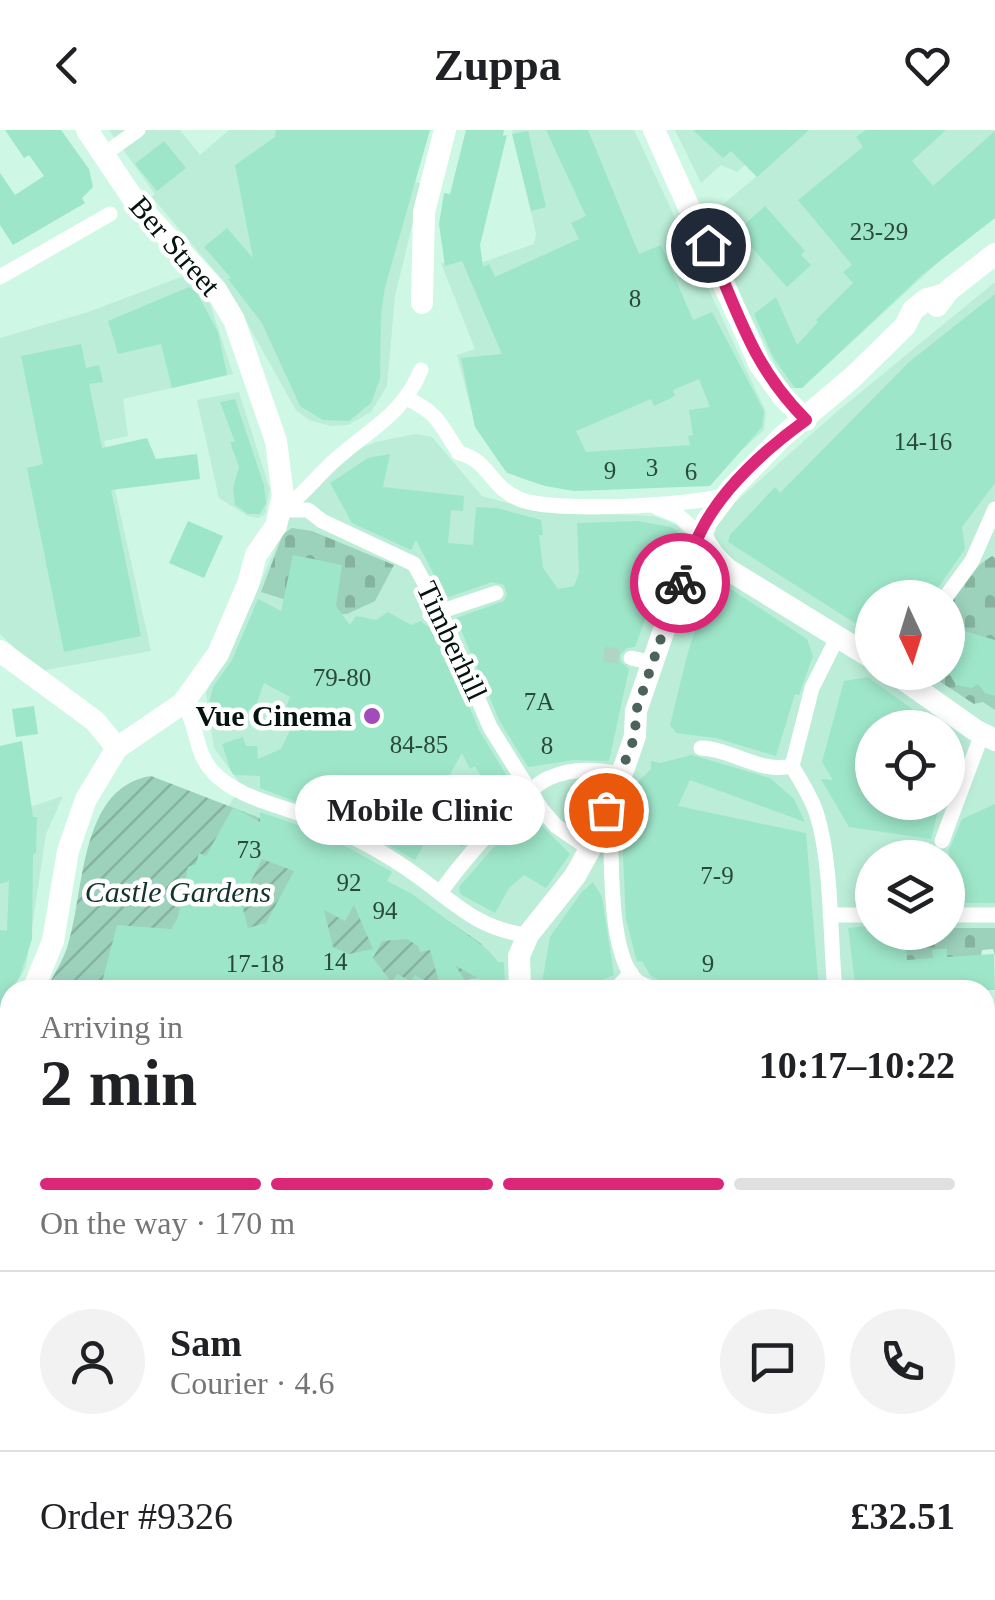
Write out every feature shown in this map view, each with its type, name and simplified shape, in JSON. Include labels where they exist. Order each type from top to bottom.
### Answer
[{"type":"street","name":"Ber Street","points":[[86,130],[136,203],[216,290],[234,320],[276,441],[283,483],[282,510]]},
{"type":"street","points":[[103,156],[138,130]]},
{"type":"street","points":[[422,303],[424,212],[445,130]]},
{"type":"street","points":[[654,130],[760,365],[806,420]]},
{"type":"street","points":[[0,278],[110,214]]},
{"type":"street","points":[[703,540],[806,420],[905,326],[934,310],[945,294],[995,254]]},
{"type":"street","points":[[37,980],[53,941],[74,829],[92,788],[117,748],[183,703],[218,654],[256,555],[282,510],[298,500],[341,454],[392,416],[421,370]]},
{"type":"street","points":[[409,394],[445,426],[459,453],[475,457],[498,486],[533,504],[560,507],[692,503],[727,494]]},
{"type":"street","points":[[636,980],[624,960],[601,851],[620,774],[635,736],[649,715],[692,571],[727,494],[783,436],[806,420]]},
{"type":"street","points":[[637,504],[679,516],[727,569],[855,647]]},
{"type":"street","points":[[959,580],[990,537],[995,509]]},
{"type":"street","name":"Timberhill","points":[[282,510],[308,510],[342,537],[412,571],[490,727],[542,810],[556,826],[601,851]]},
{"type":"street","points":[[692,571],[727,569]]},
{"type":"street","points":[[635,736],[642,661],[692,571]]},
{"type":"street","points":[[436,614],[496,593]]},
{"type":"street","points":[[833,980],[830,915],[816,813],[792,766],[812,688],[838,636]]},
{"type":"street","points":[[0,650],[95,721],[117,748]]},
{"type":"street","points":[[919,690],[988,737],[957,788],[943,837]]},
{"type":"street","points":[[183,703],[191,714],[201,754],[210,769],[227,784],[248,796],[318,820],[396,862],[482,924],[528,935]]},
{"type":"street","points":[[701,748],[730,753],[776,770],[792,766]]},
{"type":"street","points":[[440,893],[500,821],[545,779],[592,770],[620,774]]},
{"type":"street","points":[[520,980],[519,956],[528,935],[601,851]]},
{"type":"street","points":[[534,980],[537,941],[548,912]]},
{"type":"street","points":[[830,915],[855,916]]},
{"type":"street","points":[[965,916],[995,916]]},
{"type":"street","points":[[624,980],[631,973]]},
{"type":"shaded area","points":[[109,130],[180,130],[200,155],[229,130],[411,130],[396,176],[422,184],[395,296],[387,386],[371,412],[348,425],[331,426],[309,420],[296,410],[224,282],[152,197],[155,194]]},
{"type":"shaded area","points":[[512,130],[634,130],[766,412],[764,430],[702,486],[545,486],[518,477],[501,465],[476,428],[457,355],[475,349],[441,263],[474,257],[475,265],[534,244],[536,234]]},
{"type":"shaded area","points":[[675,130],[995,130],[995,210],[802,388],[787,388],[744,303],[709,216],[757,176],[745,165],[737,172],[721,165],[701,183]]},
{"type":"shaded area","points":[[189,274],[210,304],[233,374],[123,399],[128,436],[104,441],[151,651],[40,671],[0,634],[0,338],[88,312]]},
{"type":"shaded area","points":[[995,282],[995,928],[965,928],[965,840],[855,840],[855,950],[876,950],[882,980],[97,980],[207,838],[242,786],[214,748],[206,693],[253,601],[287,521],[327,472],[358,449],[415,434],[432,437],[482,496],[538,511],[654,516],[677,525],[683,533],[682,541],[715,540],[714,521],[833,415]]},
{"type":"shaded area","points":[[239,392],[270,490],[265,514],[258,518],[219,498],[197,400]]},
{"type":"shaded area","points":[[63,796],[46,834],[26,967],[18,980],[0,980],[0,817]]},
{"type":"green space","points":[[292,528],[312,531],[394,565],[375,601],[347,614],[331,614],[261,592],[283,534]]},
{"type":"green space","points":[[992,556],[995,558],[995,710],[983,702],[974,704],[953,690],[965,690],[965,584],[979,565]]},
{"type":"green space","name":"Castle Gardens","points":[[151,776],[301,834],[406,892],[482,944],[484,970],[479,978],[470,980],[51,980],[67,948],[88,846],[97,821],[110,800],[127,784]]},
{"type":"green space","points":[[965,928],[995,928],[995,956],[993,949],[982,950],[981,957],[947,959],[946,950],[965,950]]},
{"type":"green space","points":[[905,950],[933,950],[933,958],[905,963]]},
{"type":"building","points":[[5,130],[61,130],[89,169],[93,187],[82,198],[85,203],[13,245],[0,225],[0,173],[15,195],[44,176],[29,155],[24,158]]},
{"type":"building","points":[[276,130],[430,130],[385,287],[380,379],[371,403],[349,421],[323,420],[300,406],[262,323],[204,247],[227,228],[253,258],[235,165],[275,137]]},
{"type":"building","points":[[466,130],[504,130],[503,136],[507,135],[480,245],[483,267],[489,264],[495,277],[579,239],[571,223],[586,216],[546,130],[588,130],[639,254],[661,245],[693,320],[712,312],[764,411],[762,427],[710,486],[574,491],[507,473],[475,427],[461,358],[502,354],[462,261],[445,266],[439,224],[444,193],[450,194]],"holes":[[[699,379],[710,407],[689,410],[693,435],[688,436],[690,445],[586,452],[576,431],[651,399],[654,406],[675,396],[673,390]]]},
{"type":"building","points":[[693,130],[809,130],[757,177],[731,151],[723,158]]},
{"type":"building","points":[[866,130],[946,130],[912,161],[933,186],[995,131],[995,218],[923,274],[802,388],[795,388],[773,357],[754,314],[776,297],[797,345],[853,283],[843,272],[852,265],[798,200],[863,147],[856,137]]},
{"type":"building","points":[[528,131],[546,207],[531,211],[512,134]]},
{"type":"building","points":[[164,141],[186,168],[157,191],[135,164]]},
{"type":"building","points":[[765,206],[805,251],[801,255],[811,265],[787,287],[737,231]]},
{"type":"building","points":[[189,287],[196,291],[218,332],[227,375],[172,388],[161,344],[118,354],[108,321]]},
{"type":"building","points":[[995,294],[995,483],[962,527],[965,549],[943,580],[855,580],[855,623],[728,542],[730,535],[775,487],[780,493],[909,362]]},
{"type":"building","points":[[81,344],[86,368],[99,365],[103,382],[89,384],[102,448],[147,438],[156,459],[197,454],[200,479],[111,490],[141,636],[64,652],[27,468],[43,464],[21,356]]},
{"type":"building","points":[[235,399],[264,485],[266,503],[260,514],[248,514],[235,505],[233,488],[239,467],[230,442],[235,442],[220,402]]},
{"type":"building","points":[[390,454],[383,487],[464,496],[463,511],[451,510],[448,543],[473,545],[476,507],[497,508],[541,520],[543,568],[558,589],[574,586],[579,573],[577,523],[637,521],[671,527],[678,532],[635,647],[620,655],[629,669],[609,761],[574,760],[528,767],[500,722],[456,618],[504,601],[504,585],[492,582],[446,598],[416,540],[411,550],[352,523],[330,483],[368,458]]},
{"type":"building","points":[[188,521],[223,536],[204,578],[169,563]]},
{"type":"building","name":"Vue Cinema","points":[[293,555],[342,565],[336,606],[350,625],[356,616],[376,620],[388,612],[411,625],[421,621],[427,626],[434,625],[480,732],[515,789],[462,847],[439,834],[489,791],[475,766],[470,769],[462,753],[444,785],[452,794],[415,860],[346,821],[260,788],[260,776],[234,775],[231,771],[222,744],[243,737],[246,746],[257,746],[258,759],[281,749],[293,724],[282,719],[290,697],[264,683],[254,711],[249,709],[246,718],[207,713],[213,687],[232,660],[258,599],[281,611]]},
{"type":"building","points":[[726,586],[807,639],[813,656],[799,695],[795,694],[776,756],[716,738],[676,733],[670,725],[708,592]]},
{"type":"building","points":[[965,631],[995,640],[995,696],[985,693],[978,684],[965,687]]},
{"type":"building","points":[[855,679],[855,690],[886,690],[913,710],[855,710],[855,820],[936,820],[931,839],[849,827],[821,779],[833,780],[822,762],[844,681]]},
{"type":"building","points":[[34,706],[38,734],[16,737],[12,709]]},
{"type":"building","points":[[22,741],[33,817],[37,817],[32,939],[17,980],[0,980],[0,930],[7,931],[9,881],[0,884],[0,746]]},
{"type":"building","points":[[692,755],[770,778],[794,799],[805,822],[690,780],[678,806],[806,833],[818,980],[659,980],[651,976],[642,961],[637,962],[626,919],[621,814],[632,788],[651,769],[651,761],[660,763]]},
{"type":"building","points":[[995,804],[995,903],[965,903],[965,840],[953,840],[965,818]]},
{"type":"building","points":[[232,809],[260,822],[260,812],[298,825],[392,872],[387,881],[412,894],[488,950],[498,962],[504,962],[505,980],[480,980],[455,965],[465,980],[438,980],[430,950],[420,952],[407,939],[382,941],[373,958],[390,980],[103,980],[117,925],[171,929],[178,917],[188,867],[196,864],[199,853],[206,856]],"holes":[[[262,859],[294,871],[266,923],[248,928],[241,901]],[[354,905],[373,949],[349,954],[333,947],[324,910],[345,921]]]},
{"type":"building","points":[[526,810],[570,854],[546,888],[524,875],[509,888],[495,913],[460,894],[459,887]]},
{"type":"building","points":[[593,882],[602,897],[614,975],[604,980],[543,980],[550,937]]},
{"type":"building","points":[[855,927],[855,950],[906,950],[907,960],[933,958],[932,950],[947,950],[947,957],[994,954],[995,980],[855,980],[848,928]]},
{"type":"tunnel","points":[[604,654],[631,658]]},
{"type":"way so far","points":[[606,810],[635,736],[636,711],[680,583]]},
{"type":"place","name":"Vue Cinema","points":[[372,716]]},
{"type":"place","name":"Mobile Clinic","points":[[606,810]]},
{"type":"route","points":[[680,583],[699,534],[732,488],[783,436],[806,420],[760,365],[708,245]]}]
